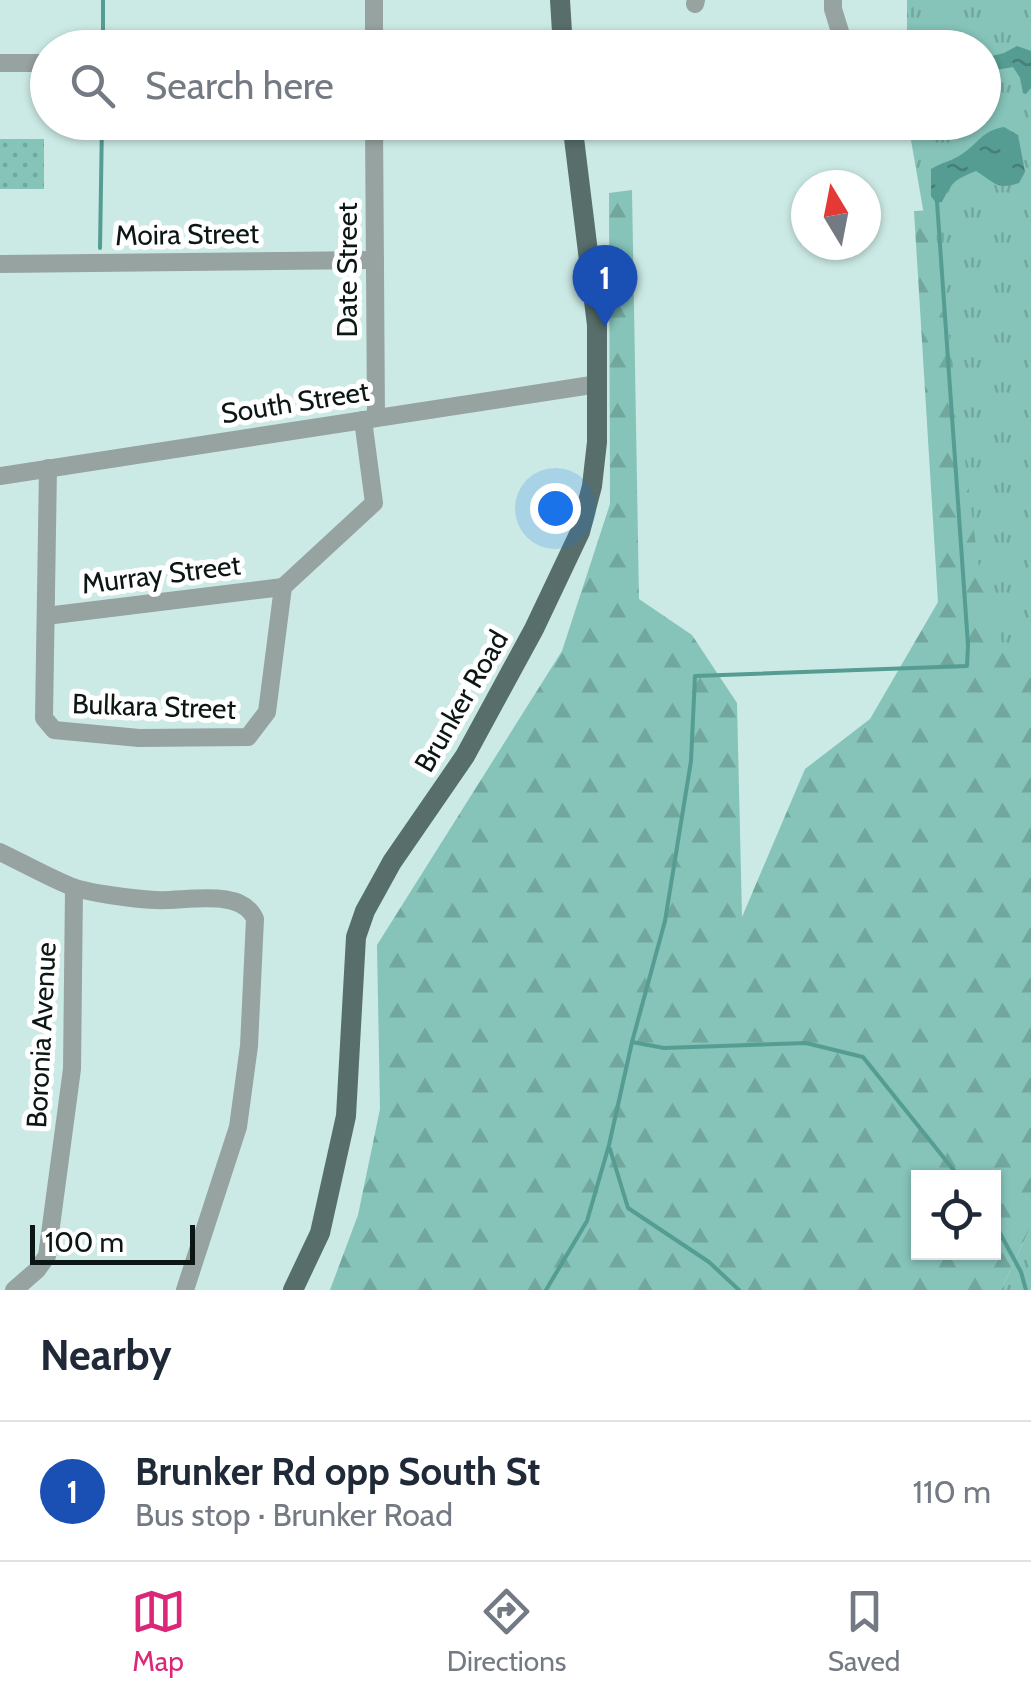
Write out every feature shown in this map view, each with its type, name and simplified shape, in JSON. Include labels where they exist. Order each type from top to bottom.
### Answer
[{"type":"main road","points":[[560,0],[562,30]]},
{"type":"main road","name":"Brunker Road","points":[[293,1290],[320,1233],[346,1116],[356,937],[392,862],[464,756],[534,629],[580,532],[592,486],[597,442],[597,325],[574,140]]},
{"type":"street","points":[[374,0],[374,30]]},
{"type":"street","points":[[833,0],[840,30]]},
{"type":"street","points":[[0,63],[30,63]]},
{"type":"street","name":"Date Street","points":[[369,419],[375,260],[374,140]]},
{"type":"street","name":"Moira Street","points":[[0,264],[375,260]]},
{"type":"street","name":"South Street","points":[[0,476],[598,384]]},
{"type":"street","points":[[283,587],[374,504],[369,419]]},
{"type":"street","points":[[46,616],[48,468]]},
{"type":"street","name":"Murray Street","points":[[46,616],[283,587]]},
{"type":"street","name":"Bulkara Street","points":[[46,616],[44,718],[54,730],[139,738],[248,737],[266,712],[283,587]]},
{"type":"street","points":[[0,852],[74,888],[156,900],[232,900],[245,904],[256,919],[249,1046],[238,1127],[185,1290]]},
{"type":"street","name":"Boronia Avenue","points":[[14,1290],[47,1256],[72,1070],[74,888]]},
{"type":"green space","points":[[907,0],[1031,0],[1031,673],[974,683],[931,255],[911,140],[1001,140],[1001,30],[907,30]]},
{"type":"green space","points":[[0,139],[44,140],[44,189],[0,189]]},
{"type":"green space","points":[[632,190],[639,599],[692,635],[737,703],[742,917],[805,769],[870,719],[938,602],[914,211],[933,210],[978,562],[1005,653],[1031,658],[1031,1226],[1001,1290],[330,1290],[358,1215],[380,1109],[377,945],[562,651],[610,504],[609,193]]},
{"type":"green space","points":[[1031,1226],[1031,1290],[1001,1290]]},
{"type":"water","points":[[1017,46],[1031,51],[1031,88],[1026,94],[1013,67],[1001,69],[1004,53]]},
{"type":"water","points":[[1001,128],[1018,135],[1025,172],[1019,183],[1000,186],[976,171],[955,182],[942,202],[936,203],[931,196],[931,169],[959,156],[979,140],[1001,140]]},
{"type":"waterway","points":[[103,0],[103,30]]},
{"type":"waterway","points":[[100,248],[102,140]]},
{"type":"waterway","points":[[546,1290],[587,1221],[665,921],[691,761],[695,676],[967,666],[937,202]]},
{"type":"waterway","points":[[632,1042],[664,1048],[806,1043],[863,1057],[954,1170]]},
{"type":"waterway","points":[[610,1149],[628,1208],[709,1262],[739,1290]]},
{"type":"waterway","points":[[1001,1235],[1026,1290]]},
{"type":"place","name":"Brunker Rd opp South St","points":[[605,327]]}]
